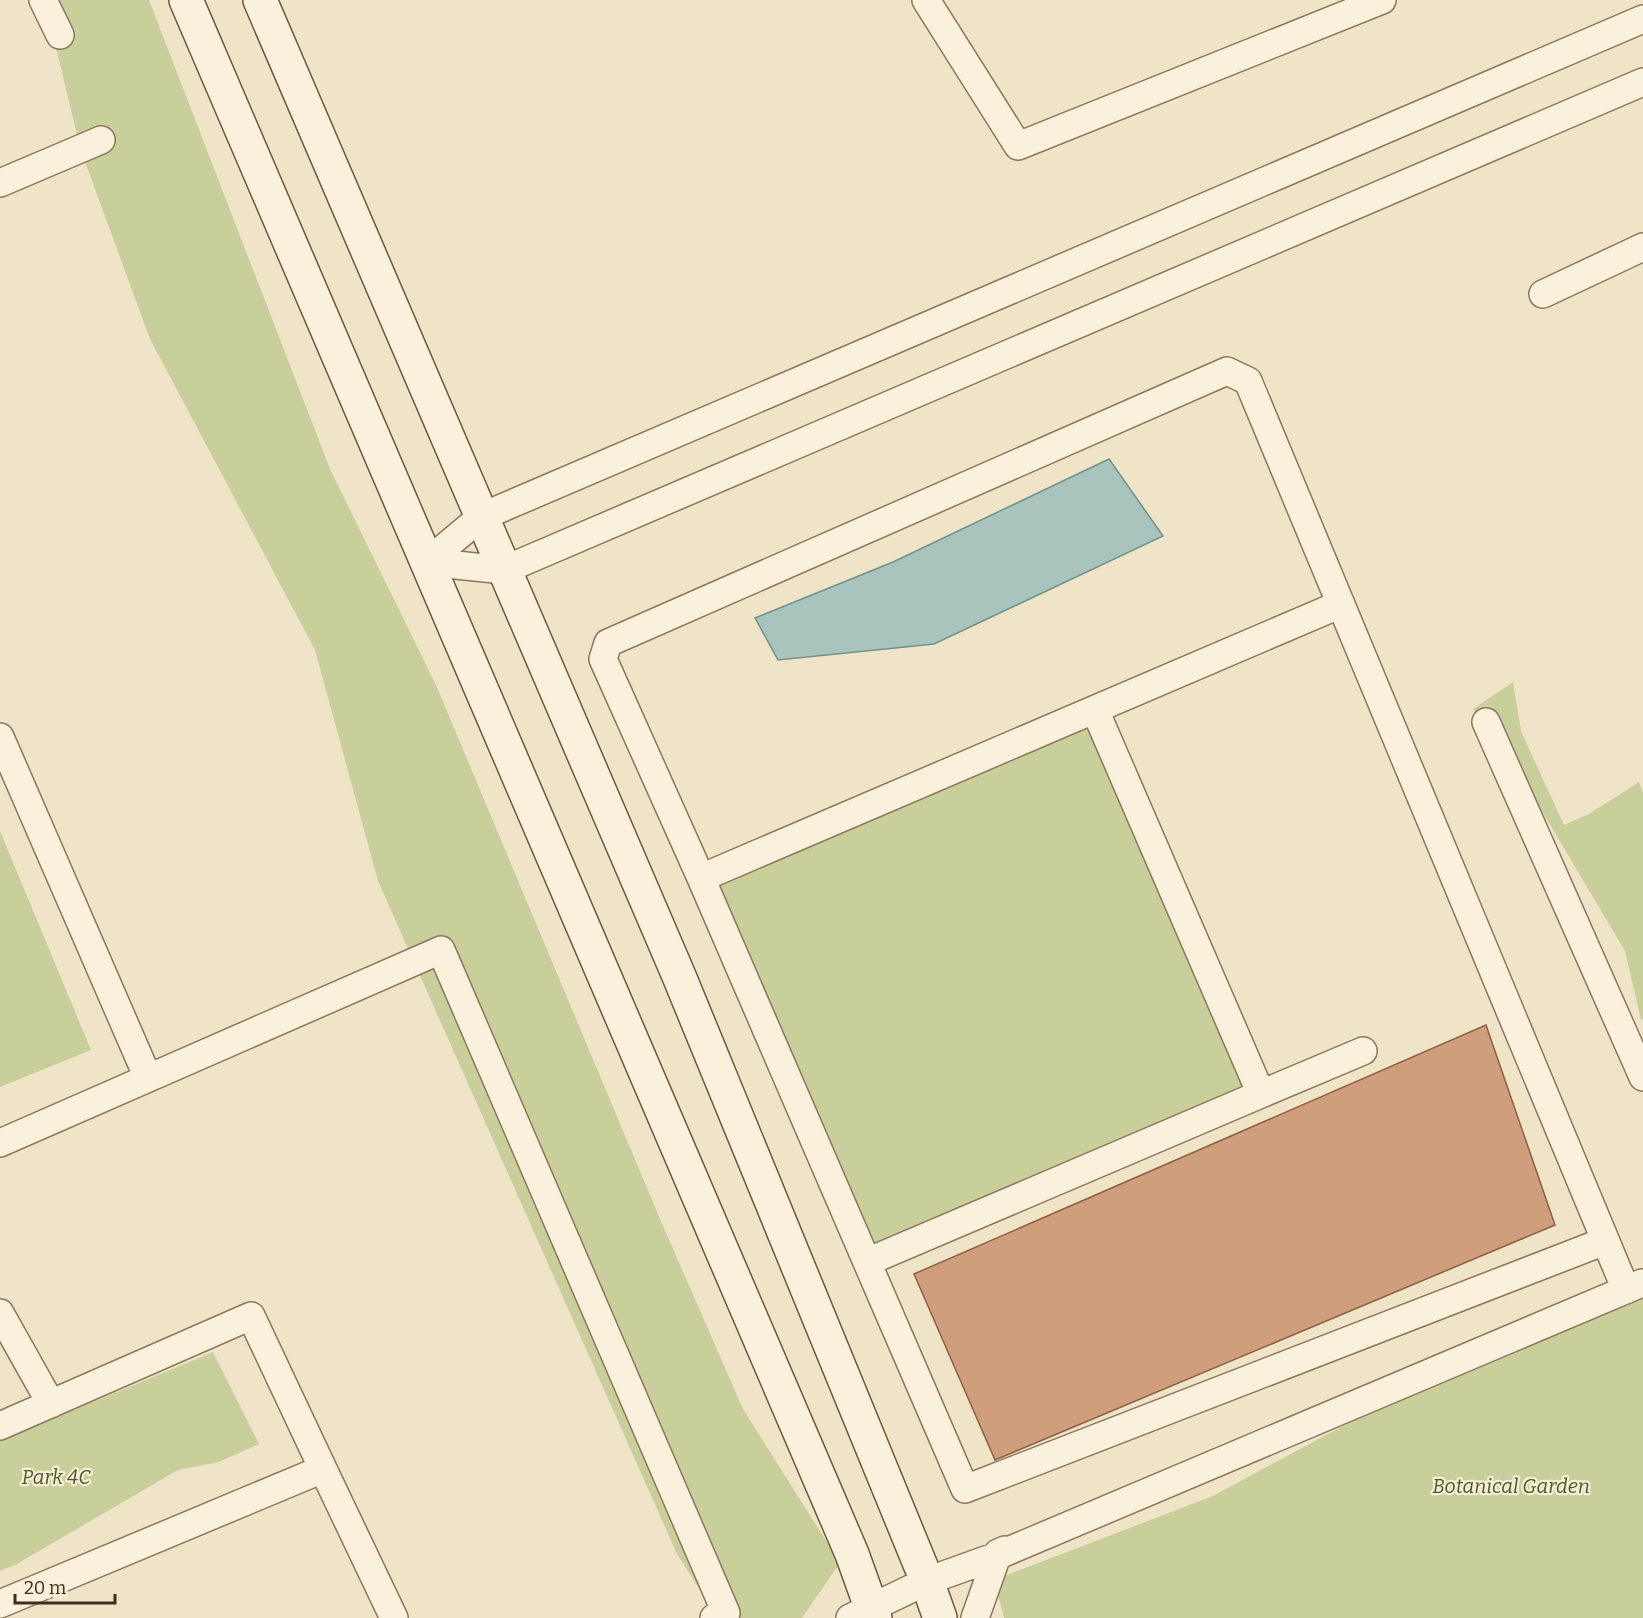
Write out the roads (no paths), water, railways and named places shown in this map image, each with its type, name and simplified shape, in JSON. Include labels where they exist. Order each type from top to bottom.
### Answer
[{"type":"street","points":[[44,0],[60,35]]},
{"type":"street","points":[[186,0],[847,1543],[865,1615],[927,1581],[1005,1552],[1634,1286],[1605,1241],[1248,381],[1227,371],[608,643],[603,659],[701,878],[965,1489],[1605,1241]]},
{"type":"street","points":[[260,0],[679,976],[927,1581],[940,1618]]},
{"type":"street","points":[[926,0],[1018,146],[1382,0]]},
{"type":"street","points":[[427,562],[481,517],[1643,19]]},
{"type":"street","points":[[427,562],[504,570],[1643,82]]},
{"type":"street","points":[[0,183],[101,140]]},
{"type":"street","points":[[1543,294],[1643,247]]},
{"type":"street","points":[[701,878],[1341,604]]},
{"type":"street","points":[[1095,710],[1261,1094]]},
{"type":"street","points":[[1486,722],[1643,1077]]},
{"type":"street","points":[[0,737],[148,1078]]},
{"type":"street","points":[[0,1143],[441,950],[726,1613],[714,1618]]},
{"type":"street","points":[[867,1262],[1364,1051]]},
{"type":"street","points":[[975,1618],[998,1553],[1370,1397],[1643,1263]]},
{"type":"street","points":[[0,1313],[51,1404]]},
{"type":"street","points":[[0,1426],[251,1317],[394,1618]]},
{"type":"street","points":[[0,1604],[323,1469]]},
{"type":"water","points":[[1109,459],[1163,536],[934,644],[778,660],[755,618],[893,562]]},
{"type":"park label","name":"Park 4C","points":[[56,1477]]},
{"type":"park label","name":"Botanical Garden","points":[[1511,1486]]}]
